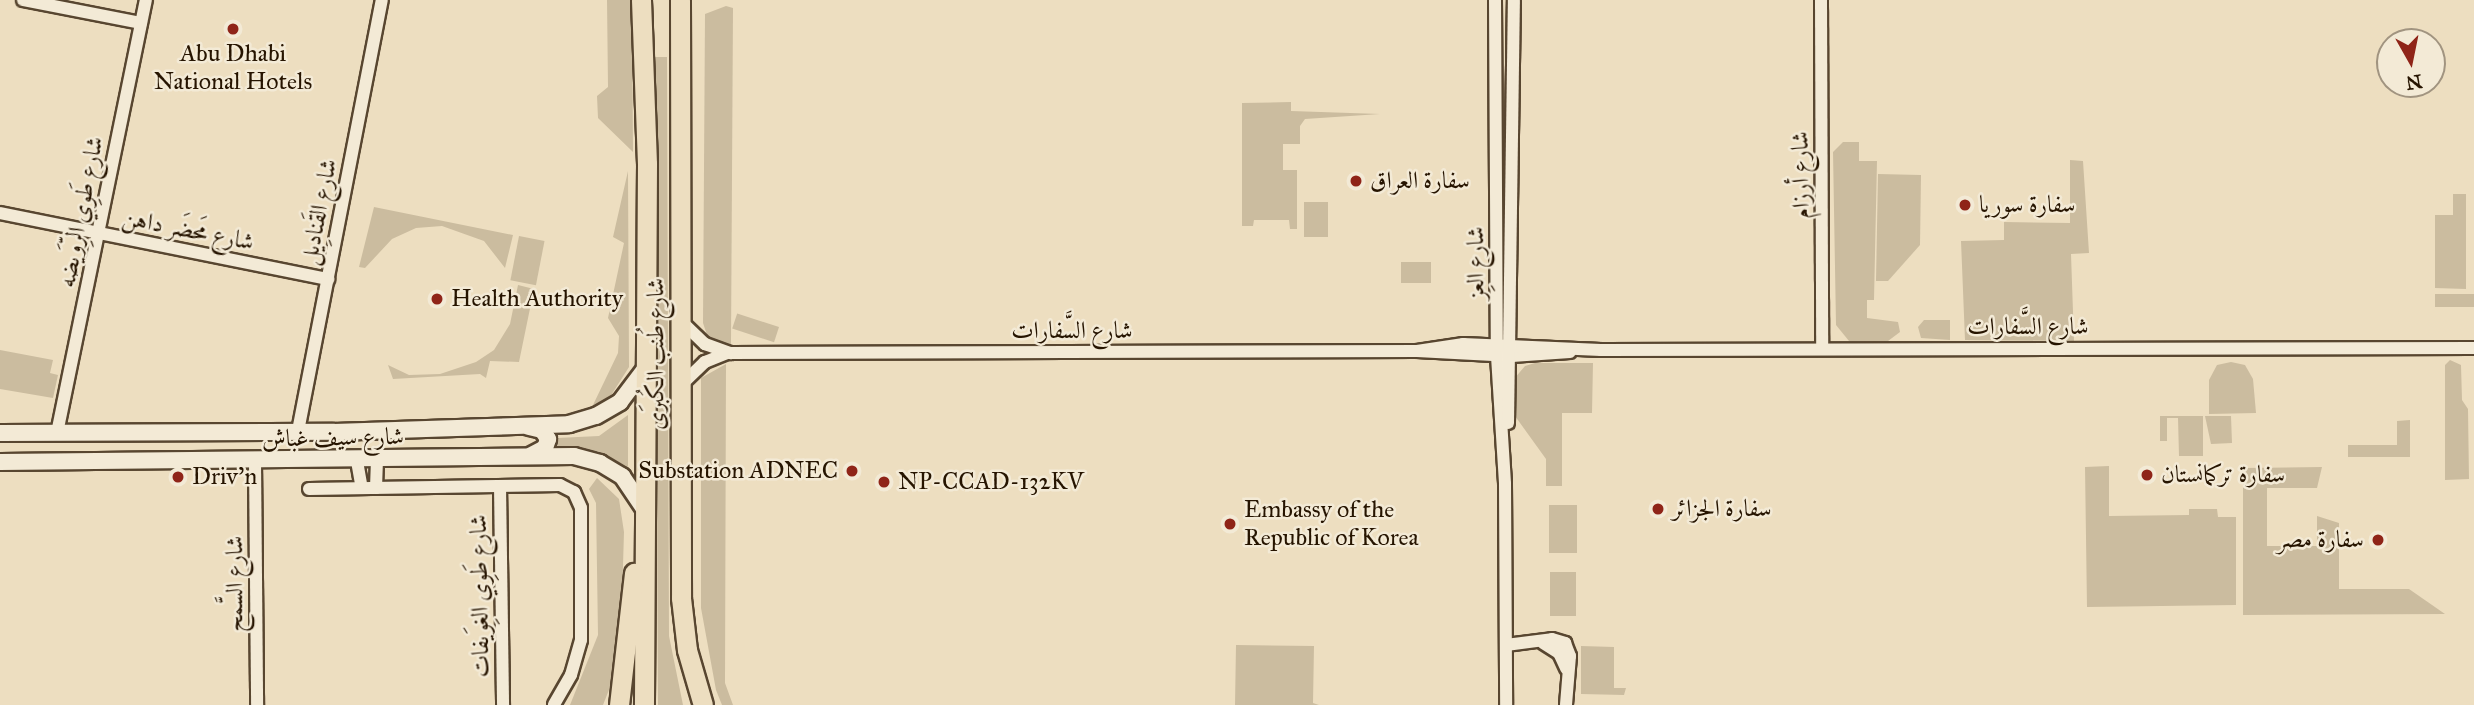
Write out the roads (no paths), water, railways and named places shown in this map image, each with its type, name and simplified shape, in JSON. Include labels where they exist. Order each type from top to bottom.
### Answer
[{"type":"main road","name":"شارع طُنب الكُبرَى","points":[[641,0],[647,164],[644,705]]},
{"type":"main road","name":"شارع طُنب الكُبرَى","points":[[680,0],[681,598],[687,650],[703,705]]},
{"type":"main road","points":[[619,705],[635,570],[645,538]]},
{"type":"street","points":[[23,0],[141,23]]},
{"type":"street","name":"شارع طَوِي الرِّوَيضه","points":[[57,433],[146,0]]},
{"type":"street","name":"شارع القَنادِيل","points":[[298,432],[382,0]]},
{"type":"street","name":"شارع العِز","points":[[1495,0],[1497,350],[1505,484],[1506,705]]},
{"type":"street","name":"شارع العِز","points":[[1505,484],[1512,350],[1514,0]]},
{"type":"street","name":"شارع أرزام","points":[[1821,0],[1822,349]]},
{"type":"street","name":"شارع مَحضَر داهن","points":[[0,213],[328,279]]},
{"type":"street","name":"شارع السَّفارات","points":[[680,320],[705,344],[727,353]]},
{"type":"street","name":"شارع السَّفارات","points":[[680,386],[705,362],[727,353],[2474,348]]},
{"type":"street","name":"شارع سيف غباش","points":[[0,433],[298,432],[569,424],[596,416],[620,402],[645,369]]},
{"type":"street","points":[[524,426],[542,429],[548,439],[542,451],[525,457]]},
{"type":"street","name":"شارع سيف غباش","points":[[0,462],[377,461],[574,456],[600,463],[628,483],[644,509]]},
{"type":"street","points":[[357,461],[362,488]]},
{"type":"street","points":[[376,488],[377,461]]},
{"type":"street","name":"شارع السَّمح","points":[[255,462],[257,705]]},
{"type":"street","name":"شارع طَوِي الغِوَيفات","points":[[500,486],[503,705]]},
{"type":"street","points":[[309,489],[565,486],[580,502],[581,640],[571,675],[554,705]]},
{"type":"street","points":[[1506,645],[1543,643],[1559,653],[1566,668],[1566,705]]},
{"type":"place","name":"Abu Dhabi National Hotels","points":[[233,29]]},
{"type":"place","name":"سفارة العراق","points":[[1356,181]]},
{"type":"place","name":"سفارة سوريا","points":[[1965,205]]},
{"type":"place","name":"Health Authority","points":[[437,299]]},
{"type":"place","name":"Substation ADNEC","points":[[852,471]]},
{"type":"place","name":"سفارة تركمانستان","points":[[2147,475]]},
{"type":"place","name":"Driv’n","points":[[178,477]]},
{"type":"place","name":"NP-CCAD-132KV","points":[[884,482]]},
{"type":"place","name":"سفارة الجزائر","points":[[1658,509]]},
{"type":"place","name":"Embassy of the Republic of Korea","points":[[1230,524]]},
{"type":"place","name":"سفارة مصر","points":[[2378,540]]}]
